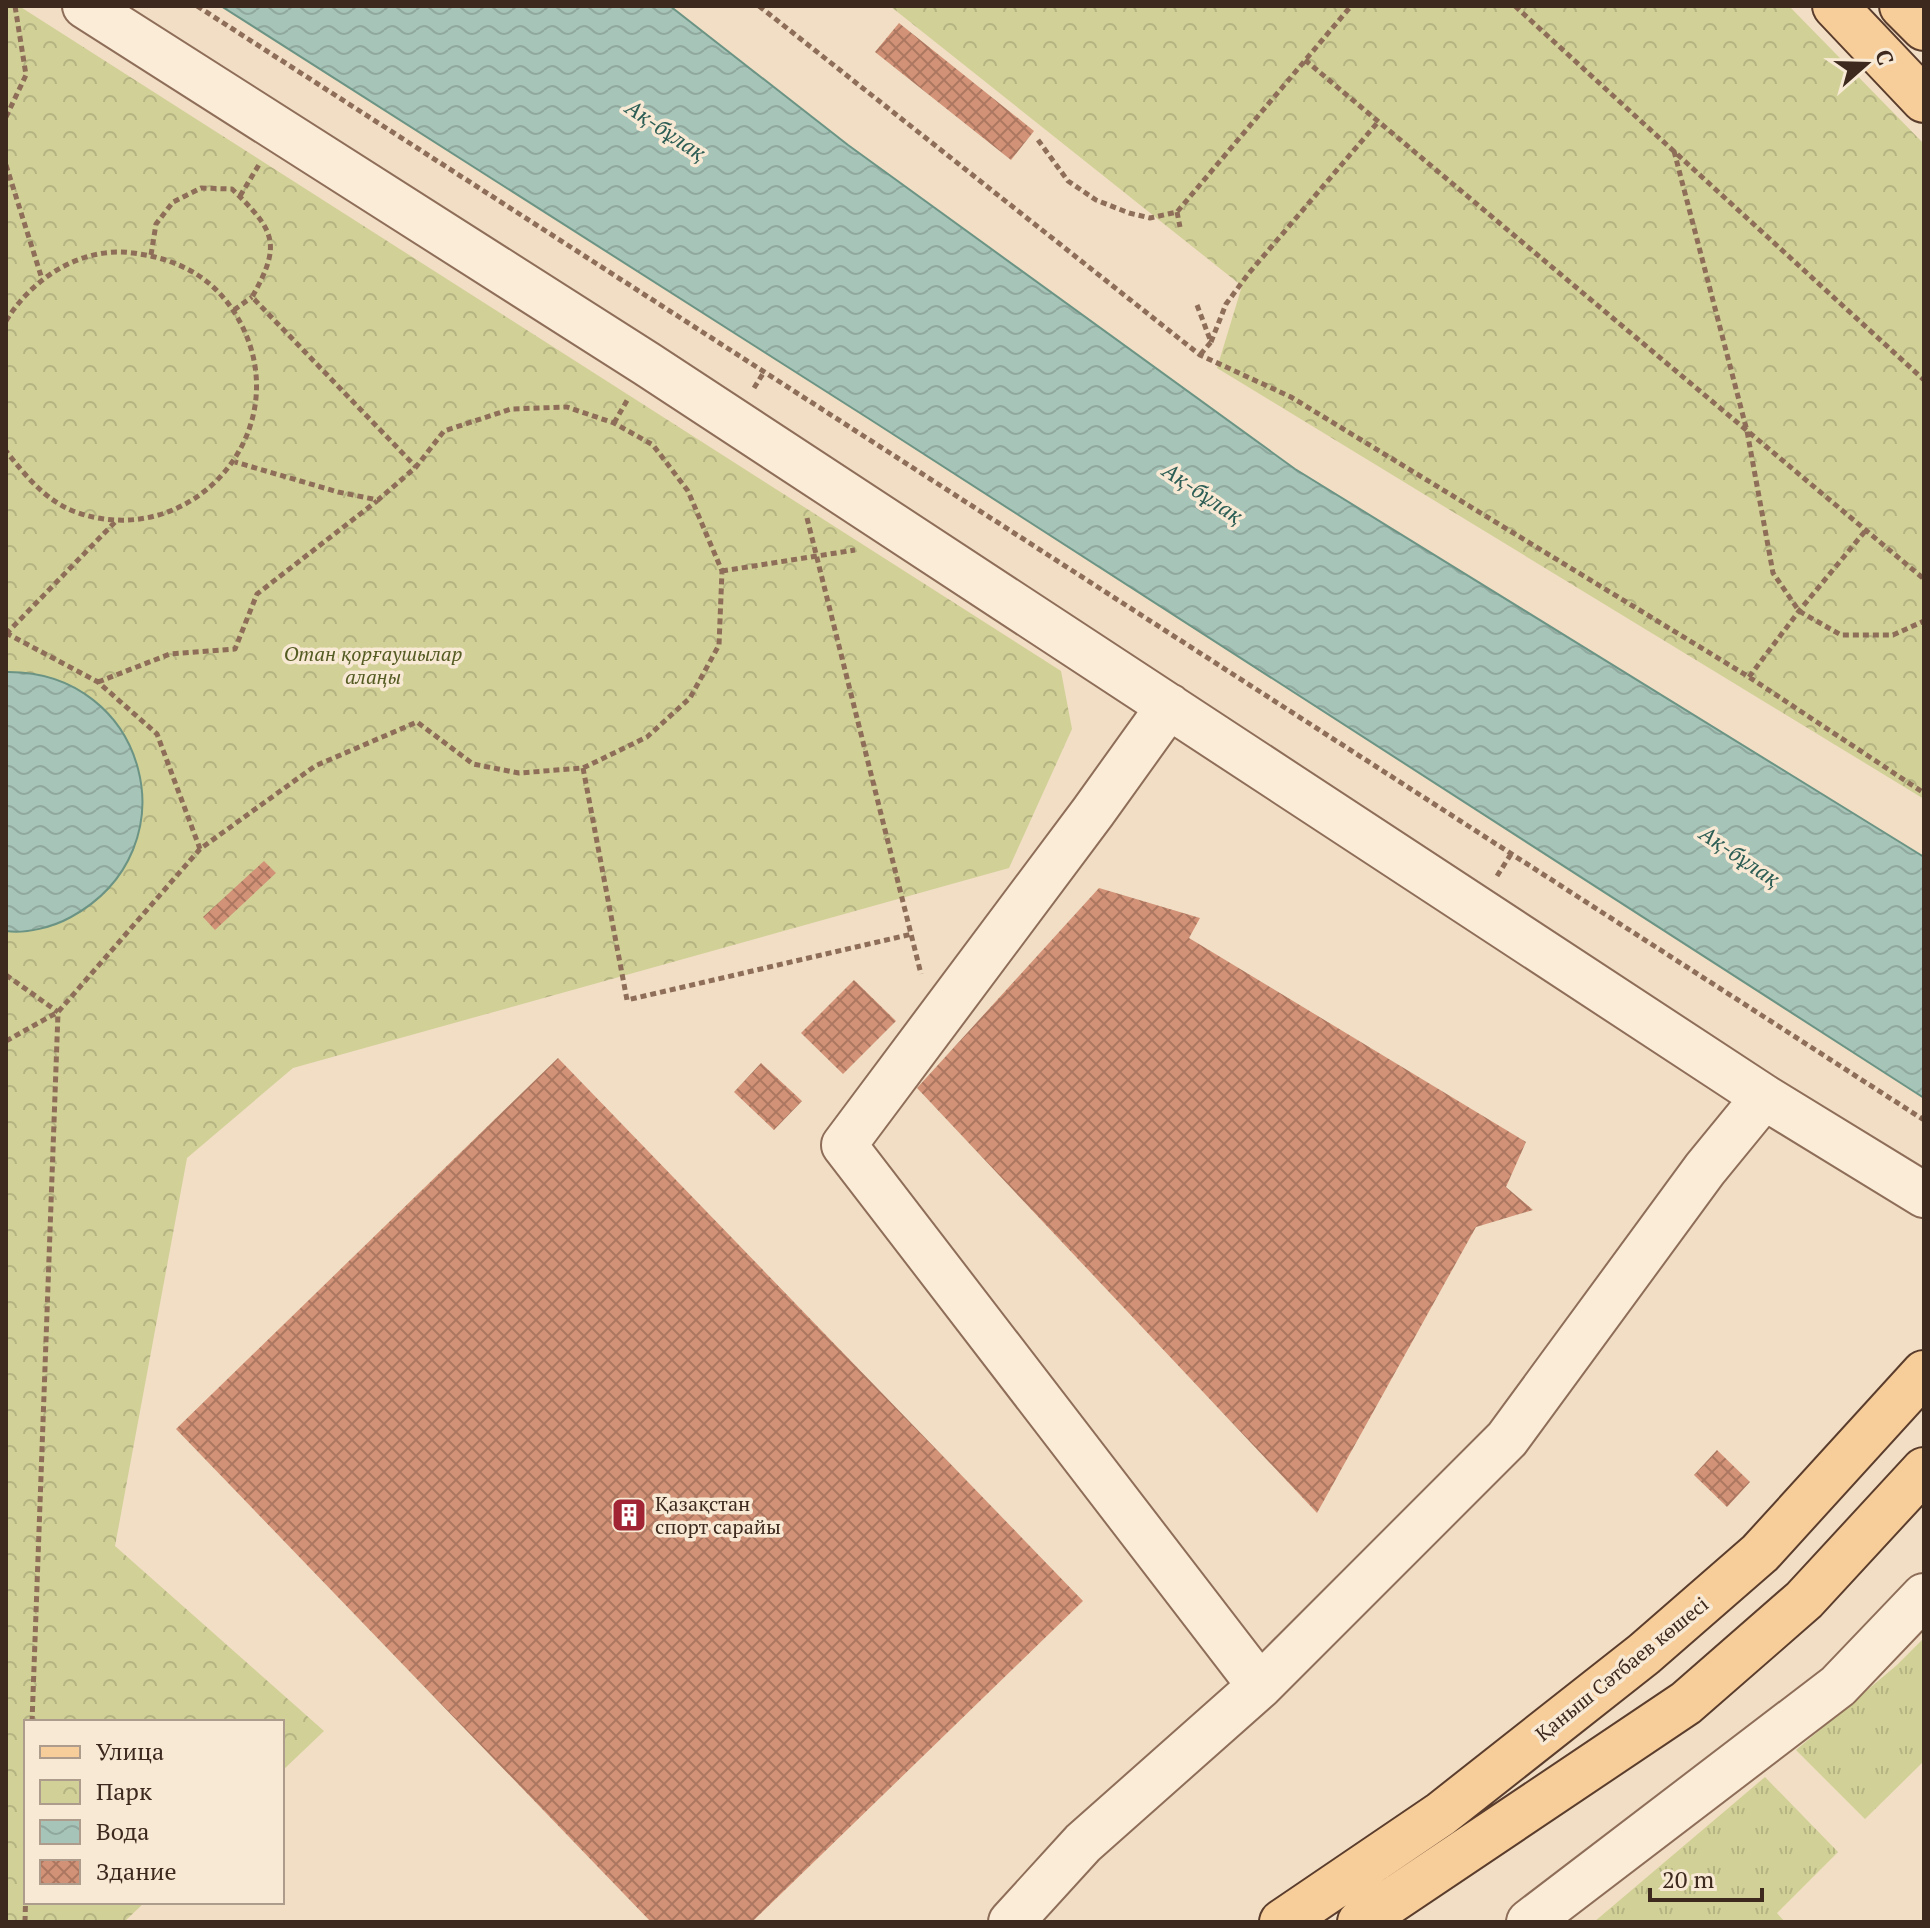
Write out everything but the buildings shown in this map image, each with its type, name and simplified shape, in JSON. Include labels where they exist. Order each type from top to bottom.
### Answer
[{"type":"main road","points":[[1835,6],[1924,100]]},
{"type":"main road","points":[[1902,6],[1924,28]]},
{"type":"main road","name":"Қаныш Сәтбаев көшесі","points":[[1282,1922],[1441,1814],[1644,1654],[1760,1553],[1924,1373]]},
{"type":"main road","points":[[1360,1922],[1686,1703],[1804,1600],[1924,1470]]},
{"type":"lane","points":[[85,6],[792,459],[1764,1097],[1924,1195]]},
{"type":"lane","points":[[1169,706],[844,1145],[1260,1686]]},
{"type":"lane","points":[[1011,1922],[1083,1843],[1260,1686],[1507,1439],[1705,1169],[1764,1097]]},
{"type":"lane","points":[[1529,1922],[1838,1686],[1924,1596]]},
{"type":"path","points":[[6,117],[26,75],[15,6]]},
{"type":"path","points":[[197,6],[1924,1120]]},
{"type":"path","points":[[759,6],[1200,355],[1291,397],[1749,677],[1924,793]]},
{"type":"path","points":[[1038,140],[1068,181],[1096,200],[1150,218],[1177,212],[1351,6]]},
{"type":"path","points":[[1515,6],[1924,380]]},
{"type":"path","points":[[1305,60],[1924,579]]},
{"type":"path","points":[[1200,355],[1211,342],[1226,304],[1249,273],[1378,122]]},
{"type":"path","points":[[1674,151],[1747,431],[1773,573],[1799,611],[1841,635],[1893,635],[1924,621]]},
{"type":"path","points":[[6,156],[42,279]]},
{"type":"path","points":[[151,255],[156,224],[173,202],[201,188],[232,189],[254,210],[270,234],[268,269],[252,297],[234,310]]},
{"type":"path","points":[[1177,212],[1180,227]]},
{"type":"path","points":[[6,319],[42,279],[78,259],[120,251],[161,256],[199,275],[230,303],[250,341],[258,382],[252,424],[235,462],[203,495],[162,515],[117,521],[72,510],[33,486],[6,451]]},
{"type":"path","points":[[252,297],[416,467]]},
{"type":"path","points":[[1197,305],[1211,342]]},
{"type":"path","points":[[6,1041],[58,1012],[200,849],[315,766],[417,722],[473,764],[519,773],[583,768],[647,737],[690,698],[719,645],[722,571],[688,491],[653,445],[614,423],[567,407],[511,409],[444,431],[416,467],[257,594],[235,649],[170,654],[98,682]]},
{"type":"path","points":[[792,459],[934,1025]]},
{"type":"path","points":[[235,462],[338,492],[378,500]]},
{"type":"path","points":[[117,521],[6,633],[98,682],[157,734],[200,849]]},
{"type":"path","points":[[1749,677],[1866,530]]},
{"type":"path","points":[[722,571],[917,541]]},
{"type":"path","points":[[583,768],[627,1000],[912,934]]},
{"type":"path","points":[[1490,886],[1511,854]]},
{"type":"path","points":[[6,975],[58,1012]]},
{"type":"path","points":[[32,1720],[58,1012]]},
{"type":"green space","name":"Отан қорғаушылар алаңы","points":[[6,6],[19,6],[1061,671],[1072,729],[1009,868],[293,1068],[187,1158],[115,1546],[324,1731],[284,1769],[284,1720],[24,1720],[24,1904],[143,1904],[124,1922],[6,1922]]},
{"type":"green space","points":[[890,6],[1789,6],[1924,144],[1924,799],[1217,368],[1242,286]]},
{"type":"green space","points":[[1924,1638],[1924,1761],[1865,1819],[1796,1750],[1897,1665]]},
{"type":"green space","points":[[1765,1777],[1838,1852],[1777,1913],[1785,1922],[1594,1922]]},
{"type":"water","name":"Ақ-бұлақ","points":[[221,6],[670,6],[848,145],[1295,469],[1924,857],[1924,1098],[871,420]]},
{"type":"water","points":[[6,672],[54,679],[93,700],[121,731],[138,768],[142,809],[133,850],[110,887],[71,917],[31,931],[6,931]]},
{"type":"place","name":"Қазақстан спорт сарайы","points":[[629,1515]]}]
